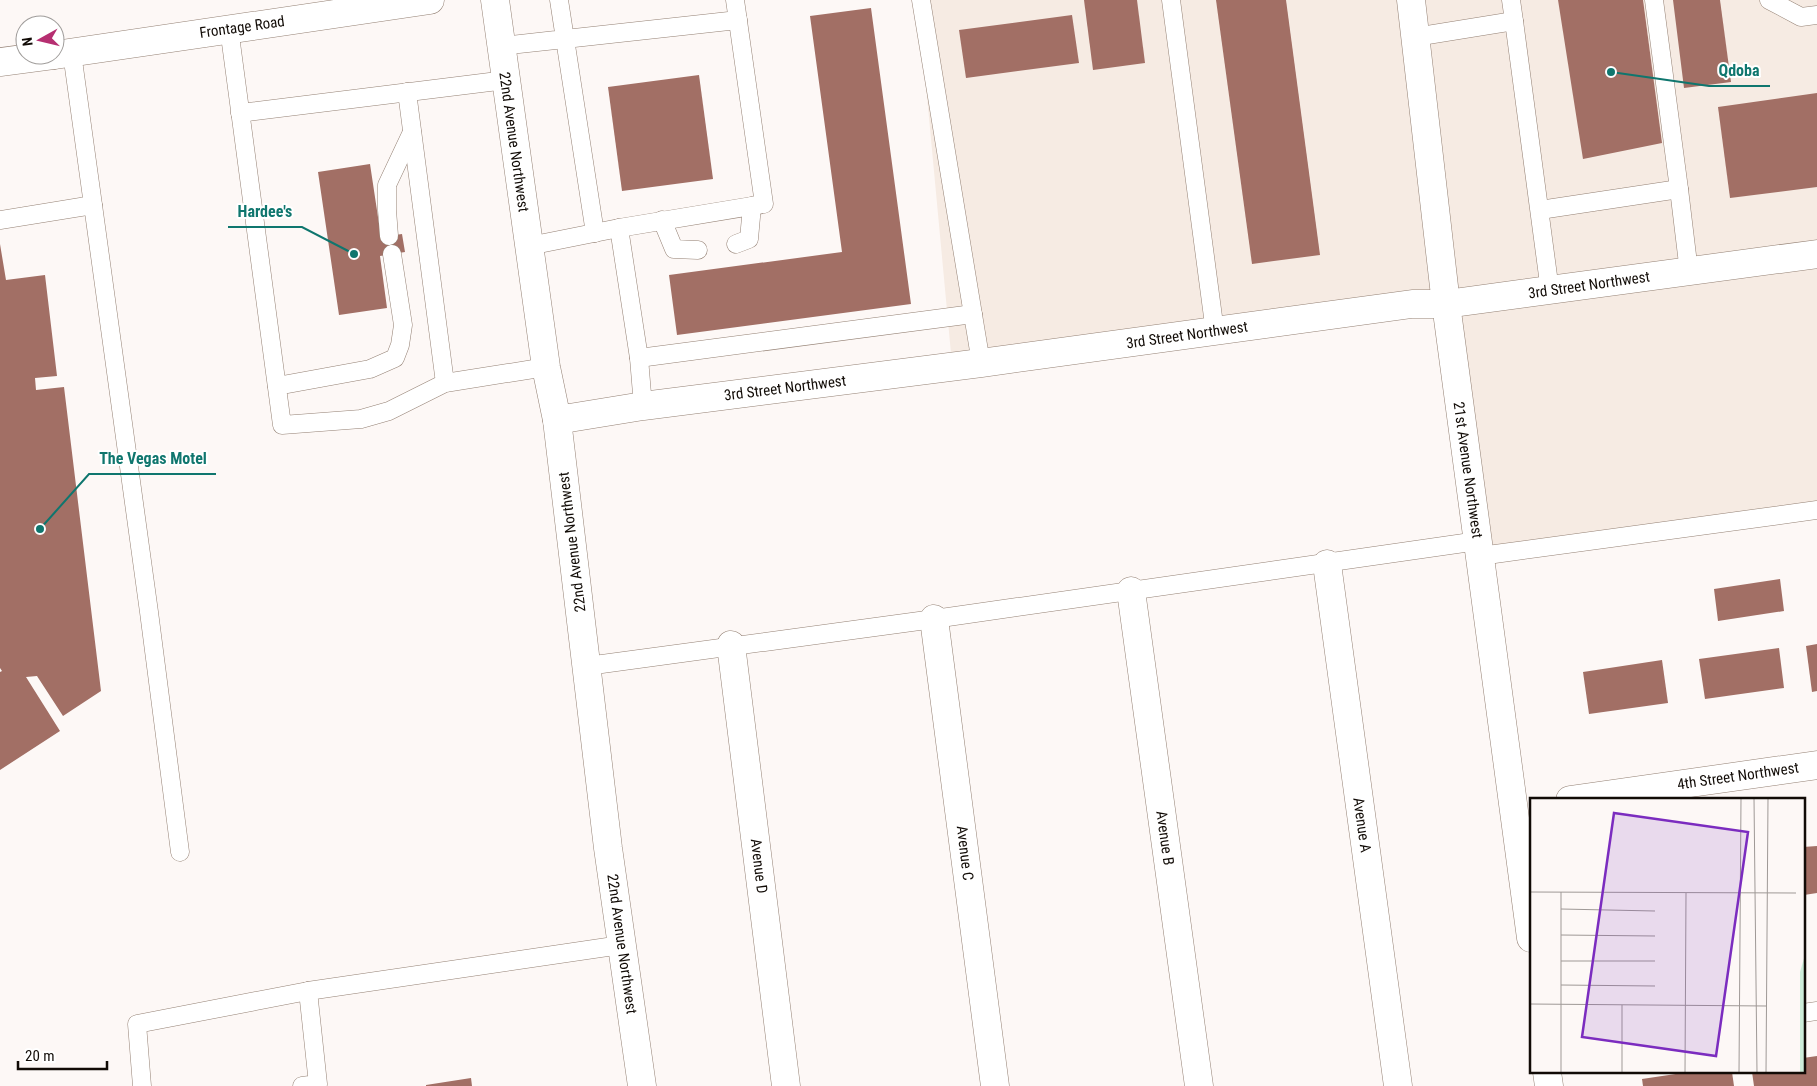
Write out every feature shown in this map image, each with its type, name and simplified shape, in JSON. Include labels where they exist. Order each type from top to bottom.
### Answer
[{"type":"street","name":"Frontage Road","points":[[65,53],[430,0]]},
{"type":"street","name":"22nd Avenue Northwest","points":[[495,0],[528,246],[546,367],[557,420],[622,945],[642,1086]]},
{"type":"street","name":"21st Avenue Northwest","points":[[1411,0],[1446,304],[1479,548],[1523,806],[1530,922]]},
{"type":"street","name":"Frontage Road","points":[[0,62],[15,60]]},
{"type":"street","name":"3rd Street Northwest","points":[[557,420],[643,406],[1215,332],[1412,304],[1446,304],[1817,254]]},
{"type":"street","name":"Avenue A","points":[[1327,564],[1398,1086]]},
{"type":"street","name":"Avenue B","points":[[1131,591],[1199,1086]]},
{"type":"street","name":"Avenue C","points":[[934,619],[995,1086]]},
{"type":"street","name":"Avenue D","points":[[731,645],[786,1086]]},
{"type":"street","name":"4th Street Northwest","points":[[1584,798],[1817,765]]},
{"type":"lane","points":[[559,0],[595,233]]},
{"type":"lane","points":[[528,246],[662,220],[764,204],[735,0]]},
{"type":"lane","points":[[921,0],[981,363]]},
{"type":"lane","points":[[1171,0],[1215,332]]},
{"type":"lane","points":[[1511,0],[1550,291]]},
{"type":"lane","points":[[1654,0],[1688,272]]},
{"type":"lane","points":[[1769,0],[1801,17],[1817,15]]},
{"type":"lane","points":[[502,46],[738,20]]},
{"type":"lane","points":[[1415,36],[1514,21]]},
{"type":"lane","points":[[229,28],[282,425],[361,419],[389,411],[445,383],[546,367]]},
{"type":"lane","points":[[62,65],[93,205],[180,852]]},
{"type":"lane","points":[[240,113],[506,80]]},
{"type":"lane","points":[[407,92],[445,383]]},
{"type":"lane","points":[[389,236],[387,185],[412,131]]},
{"type":"lane","points":[[1540,210],[1679,189]]},
{"type":"lane","points":[[0,220],[93,205]]},
{"type":"lane","points":[[736,244],[749,239],[752,206]]},
{"type":"lane","points":[[662,220],[674,249],[698,250]]},
{"type":"lane","points":[[619,228],[639,358],[643,406]]},
{"type":"lane","points":[[277,386],[370,369],[395,358],[400,345],[403,325],[392,254]]},
{"type":"lane","points":[[639,358],[973,314]]},
{"type":"lane","points":[[587,666],[1327,564],[1817,510]]},
{"type":"lane","points":[[142,1086],[137,1024],[308,991],[622,945]]},
{"type":"lane","points":[[302,1086],[318,1084],[308,991]]},
{"type":"lane","points":[[1804,1013],[1817,1011]]},
{"type":"shaded area","points":[[918,0],[1817,0],[1817,509],[1481,556],[1449,302],[952,364]]},
{"type":"building","points":[[1084,0],[1137,0],[1145,63],[1093,70]]},
{"type":"building","points":[[1216,0],[1286,0],[1320,255],[1252,264]]},
{"type":"building","points":[[1558,0],[1643,0],[1662,143],[1583,159]]},
{"type":"building","points":[[1673,0],[1720,0],[1731,82],[1684,88]]},
{"type":"building","points":[[871,8],[911,304],[677,335],[669,275],[842,252],[810,16]]},
{"type":"building","points":[[1072,15],[1079,63],[966,78],[959,30]]},
{"type":"building","points":[[699,75],[713,179],[622,191],[608,87]]},
{"type":"building","points":[[1817,93],[1817,187],[1730,198],[1718,107]]},
{"type":"building","points":[[370,164],[381,237],[402,234],[405,252],[380,256],[387,308],[339,315],[318,172]]},
{"type":"building","points":[[0,244],[6,280],[45,275],[57,376],[35,378],[36,390],[64,387],[101,691],[63,716],[37,676],[26,677],[60,731],[0,770],[0,672],[2,671],[0,668]]},
{"type":"building","points":[[1780,579],[1784,611],[1718,621],[1714,589]]},
{"type":"building","points":[[1817,644],[1817,691],[1812,692],[1806,646]]},
{"type":"building","points":[[1779,648],[1784,688],[1705,699],[1699,659]]},
{"type":"building","points":[[1662,660],[1668,703],[1589,714],[1583,672]]},
{"type":"building","points":[[1817,846],[1817,893],[1804,895],[1804,847]]},
{"type":"building","points":[[1817,1056],[1817,1086],[1754,1086],[1752,1074],[1804,1074],[1804,1058]]},
{"type":"building","points":[[1676,1074],[1732,1074],[1734,1086],[1643,1086],[1642,1079]]},
{"type":"building","points":[[471,1078],[472,1086],[426,1086],[426,1085]]},
{"type":"place","name":"Qdoba","points":[[1611,72]]},
{"type":"place","name":"Hardee's","points":[[354,254]]},
{"type":"place","name":"The Vegas Motel","points":[[40,529]]}]
